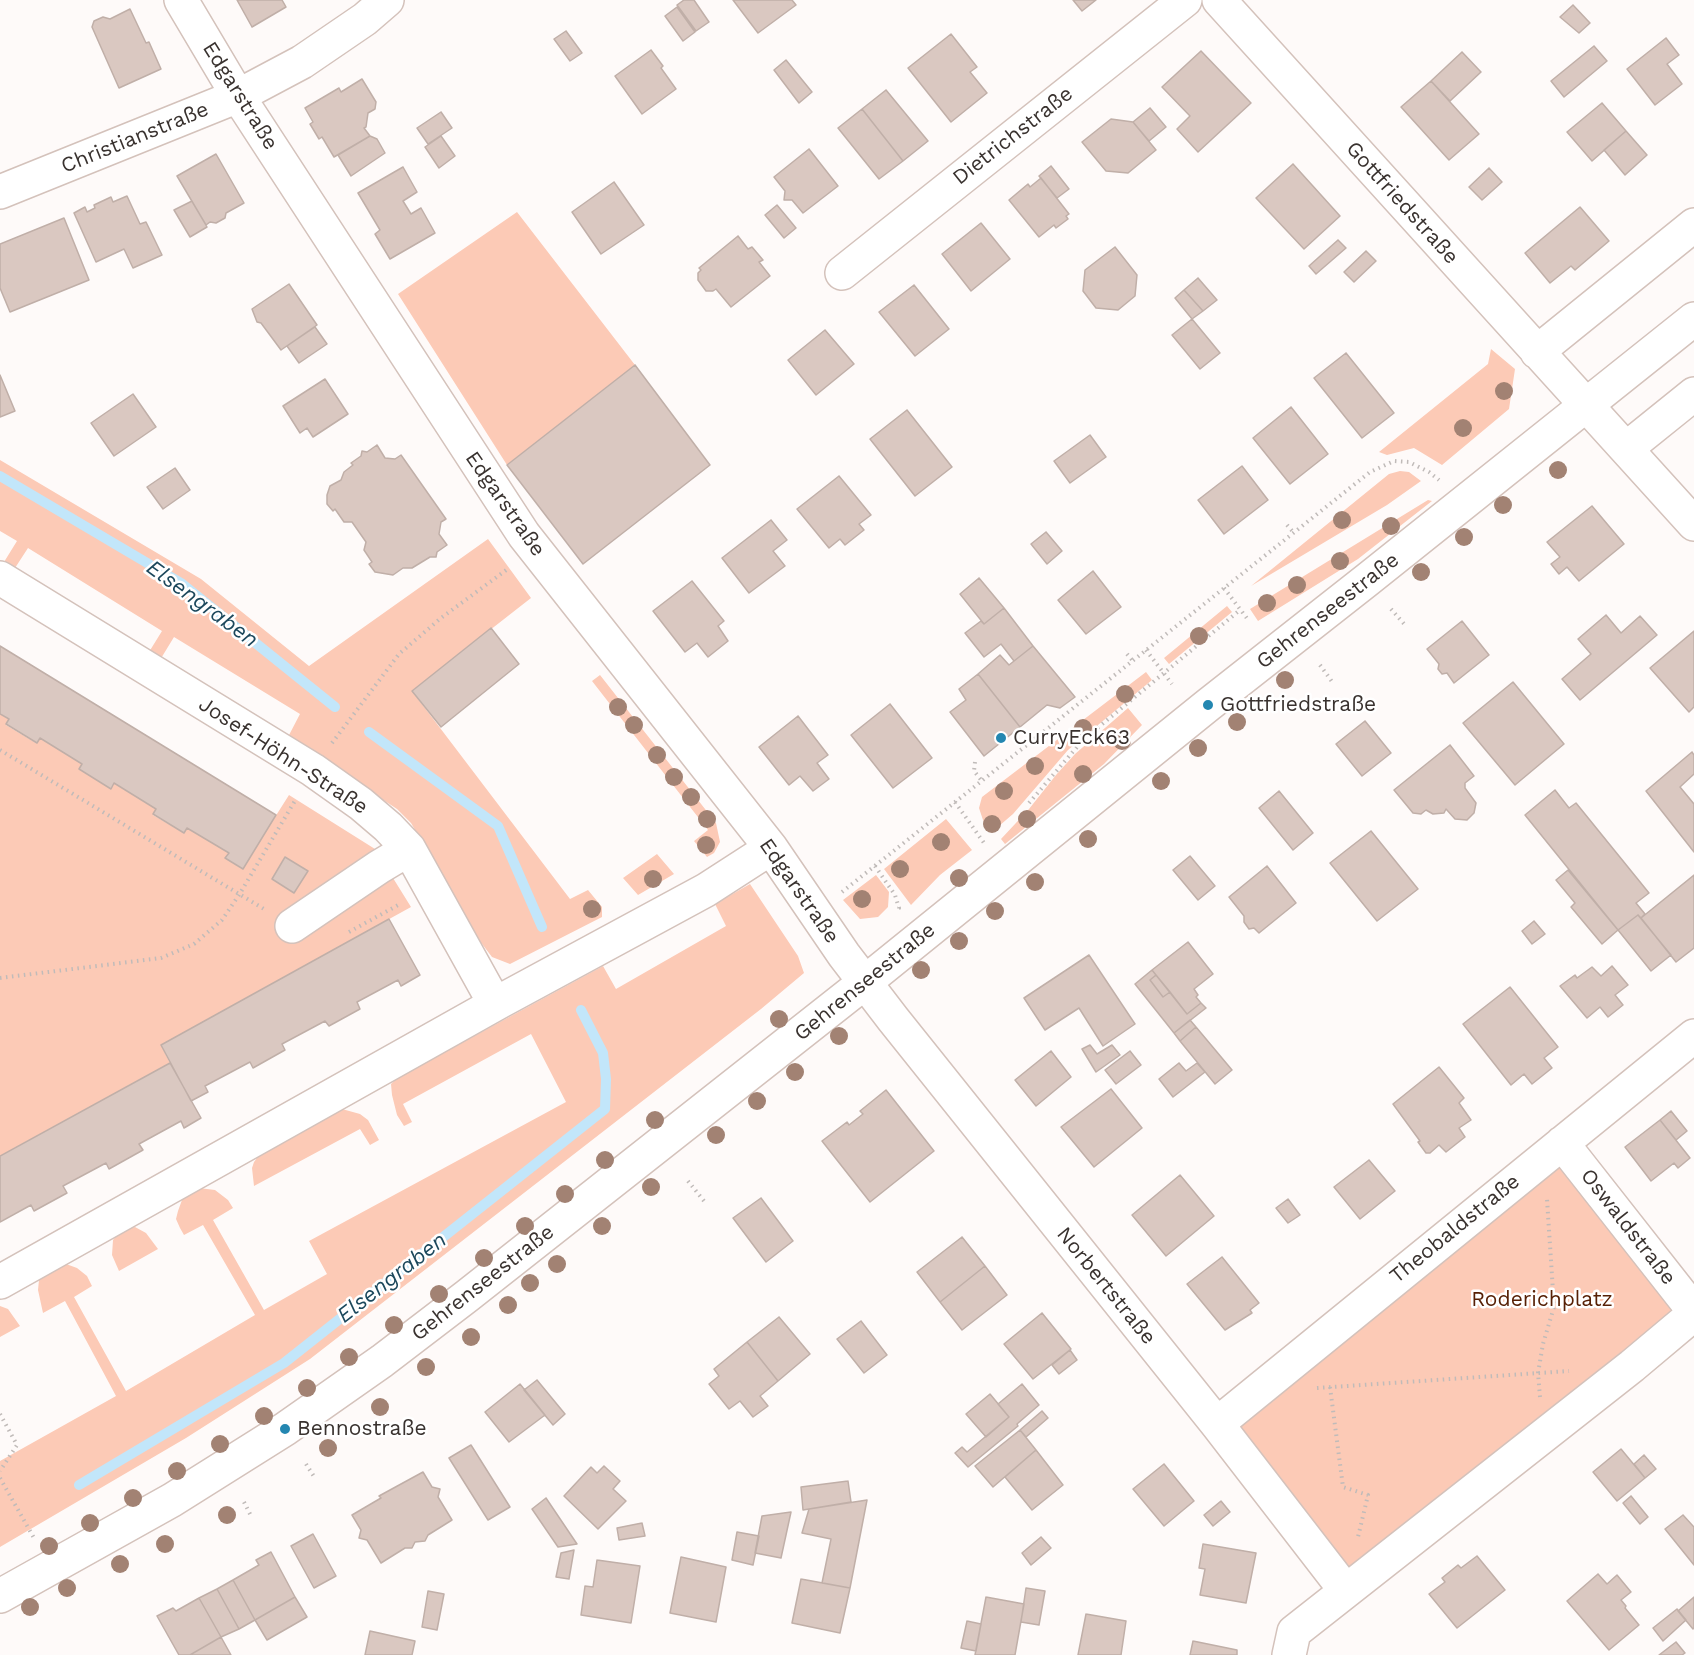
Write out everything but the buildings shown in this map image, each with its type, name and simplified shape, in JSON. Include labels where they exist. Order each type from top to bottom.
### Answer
[{"type":"street","name":"Edgarstraße","points":[[181,0],[238,96],[524,534],[771,848],[864,983]]},
{"type":"street","name":"Christianstraße","points":[[0,192],[238,96],[302,62],[365,19],[387,0]]},
{"type":"street","name":"Dietrichstraße","points":[[842,273],[1185,0]]},
{"type":"street","name":"Gottfriedstraße","points":[[1219,0],[1694,524]]},
{"type":"street","points":[[1537,352],[1694,225]]},
{"type":"street","name":"Gehrenseestraße","points":[[0,1596],[172,1500],[285,1430],[382,1361],[864,983],[1208,705],[1694,319]]},
{"type":"street","points":[[1627,448],[1694,394]]},
{"type":"street","name":"Josef-Höhn-Straße","points":[[0,578],[313,770],[361,804],[388,827],[409,849],[495,1004]]},
{"type":"street","points":[[0,1282],[495,1004],[706,890],[771,848]]},
{"type":"street","points":[[283,920],[409,849]]},
{"type":"street","name":"Norbertstraße","points":[[864,983],[1218,1424],[1346,1591]]},
{"type":"street","name":"Theobaldstraße","points":[[1218,1424],[1694,1036]]},
{"type":"street","name":"Oswaldstraße","points":[[1553,1150],[1694,1312]]},
{"type":"street","points":[[1289,1655],[1294,1632],[1694,1312]]},
{"type":"path","points":[[841,892],[1370,472],[1394,461],[1410,462],[1429,472],[1460,507]]},
{"type":"path","points":[[1287,525],[1294,533]]},
{"type":"path","points":[[313,770],[399,654],[441,618],[516,562]]},
{"type":"path","points":[[1224,588],[1249,621]]},
{"type":"path","points":[[1391,609],[1405,625]]},
{"type":"path","points":[[1024,808],[1083,740],[1240,610]]},
{"type":"path","points":[[1146,650],[1172,684]]},
{"type":"path","points":[[1127,654],[1133,661]]},
{"type":"path","points":[[1320,665],[1333,683]]},
{"type":"path","points":[[0,750],[239,896],[283,920]]},
{"type":"path","points":[[975,762],[974,771],[982,781]]},
{"type":"path","points":[[0,978],[161,958],[194,945],[222,920],[239,896],[294,801]]},
{"type":"path","points":[[955,802],[1004,870]]},
{"type":"path","points":[[875,866],[895,895],[899,908],[890,916]]},
{"type":"path","points":[[1553,1150],[1554,1307],[1543,1344],[1538,1373],[1539,1393],[1553,1427]]},
{"type":"path","points":[[688,1181],[704,1201]]},
{"type":"path","points":[[1308,1389],[1573,1370]]},
{"type":"path","points":[[1330,1387],[1343,1487],[1368,1495]]},
{"type":"path","points":[[0,1414],[17,1445],[0,1471]]},
{"type":"path","points":[[306,1464],[315,1478]]},
{"type":"path","points":[[0,1478],[36,1541]]},
{"type":"path","points":[[244,1502],[252,1518]]},
{"type":"green space","points":[[517,212],[635,365],[507,465],[398,294]]},
{"type":"green space","points":[[1491,349],[1515,369],[1509,409],[1442,465],[1414,448],[1387,455],[1379,452],[1488,364]]},
{"type":"green space","points":[[0,460],[201,579],[309,666],[488,539],[531,598],[412,691],[570,899],[588,890],[602,907],[602,917],[510,964],[492,957],[479,940],[411,823],[397,809],[288,737],[300,714],[174,637],[160,660],[149,652],[162,631],[28,548],[15,568],[4,562],[17,541],[0,531]]},
{"type":"green space","points":[[1400,471],[1409,472],[1421,481],[1387,505],[1251,586],[1389,474]]},
{"type":"green space","points":[[1428,500],[1432,501],[1358,559],[1258,621],[1250,609]]},
{"type":"green space","points":[[1227,606],[1232,612],[1169,664],[1164,658]]},
{"type":"green space","points":[[1146,672],[1152,680],[1068,750],[1013,814],[992,832],[983,820],[979,808],[982,797]]},
{"type":"green space","points":[[600,675],[716,823],[720,842],[714,853],[707,857],[694,841],[708,830],[592,681]]},
{"type":"green space","points":[[1128,708],[1142,725],[1104,764],[1005,844],[1001,839],[1056,775],[1075,754]]},
{"type":"green space","points":[[0,714],[9,719],[6,725],[36,743],[40,738],[82,764],[79,769],[110,788],[114,783],[156,809],[153,815],[184,833],[187,828],[229,853],[226,858],[242,869],[289,795],[375,849],[411,907],[161,1045],[170,1063],[0,1156]]},
{"type":"green space","points":[[946,819],[972,850],[940,875],[911,905],[884,869]]},
{"type":"green space","points":[[657,854],[674,874],[638,895],[623,878]]},
{"type":"green space","points":[[876,875],[889,892],[888,907],[878,917],[860,919],[843,900]]},
{"type":"green space","points":[[750,884],[798,956],[804,973],[761,1009],[310,1359],[186,1438],[0,1547],[0,1461],[116,1396],[65,1301],[43,1313],[38,1290],[39,1280],[44,1274],[58,1265],[66,1264],[77,1268],[87,1276],[92,1286],[74,1297],[126,1391],[255,1315],[203,1225],[184,1235],[180,1228],[176,1219],[178,1211],[182,1200],[189,1192],[199,1188],[215,1190],[228,1200],[233,1208],[213,1220],[264,1310],[327,1274],[309,1241],[566,1102],[531,1034],[403,1104],[412,1122],[404,1126],[397,1115],[392,1095],[391,1084],[397,1078],[603,966],[616,989],[726,926],[715,904]]},
{"type":"green space","points":[[342,1109],[360,1114],[368,1120],[379,1140],[370,1145],[360,1129],[254,1186],[252,1168],[260,1154]]},
{"type":"green space","name":"Roderichplatz","points":[[1563,1159],[1672,1297],[1669,1325],[1352,1570],[1231,1422]]},
{"type":"green space","points":[[135,1227],[146,1233],[158,1249],[119,1271],[112,1255],[113,1240],[117,1235]]},
{"type":"green space","points":[[0,1306],[8,1309],[20,1326],[0,1337]]},
{"type":"waterway","name":"Elsengraben","points":[[0,476],[181,583],[335,707]]},
{"type":"waterway","name":"Elsengraben","points":[[369,732],[498,826],[542,927]]},
{"type":"waterway","name":"Elsengraben","points":[[79,1485],[284,1363],[605,1109],[606,1079],[603,1053],[581,1010]]},
{"type":"place","name":"Gottfriedstraße","points":[[1208,705]]},
{"type":"place","name":"CurryEck63","points":[[1001,738]]},
{"type":"place","name":"Bennostraße","points":[[285,1429]]}]
